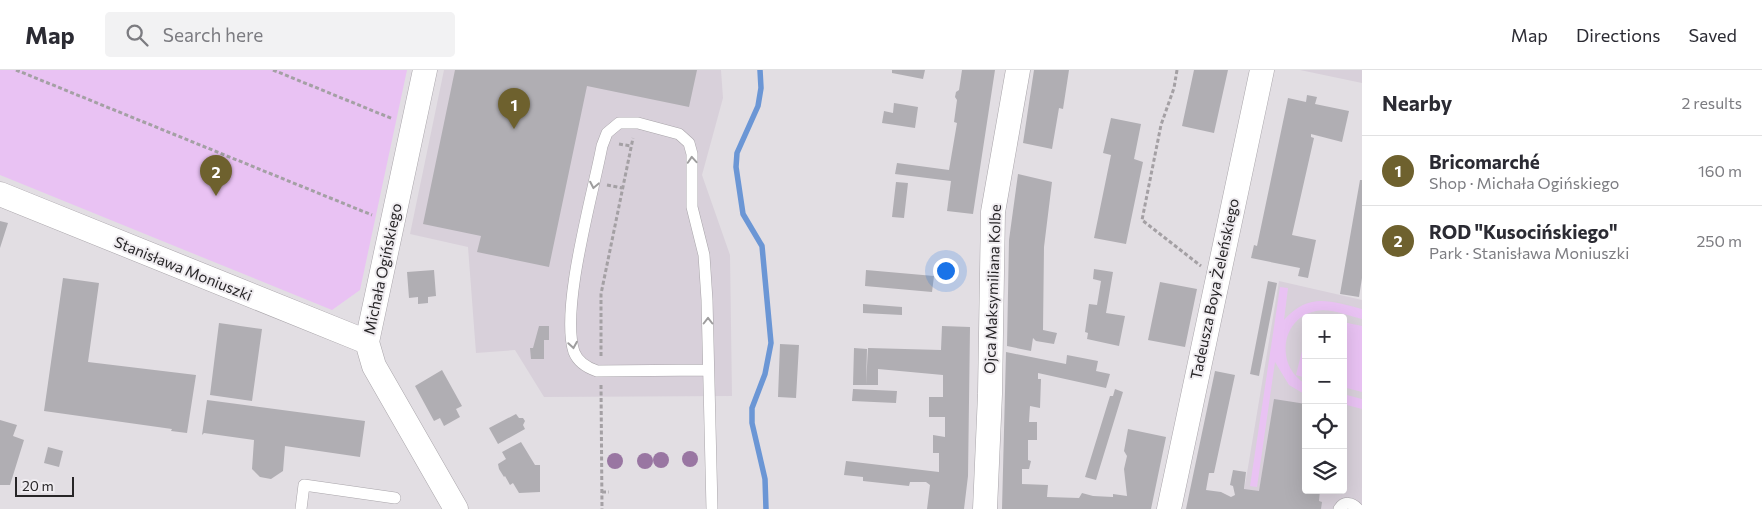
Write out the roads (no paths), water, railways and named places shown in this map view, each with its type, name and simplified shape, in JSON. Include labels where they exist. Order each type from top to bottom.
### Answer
[{"type":"street","name":"Michała Ogińskiego","points":[[426,70],[367,342],[374,366],[456,509]]},
{"type":"street","name":"Ojca Maksymiliana Kolbe","points":[[985,509],[990,394],[993,212],[1018,70]]},
{"type":"street","name":"Tadeusza Boya Żeleńskiego","points":[[1169,509],[1262,70]]},
{"type":"street","name":"Stanisława Moniuszki","points":[[0,194],[367,342]]},
{"type":"lane","points":[[708,370],[601,370],[588,367],[574,353],[571,329],[575,279],[605,138],[611,128],[619,123],[638,123],[679,134],[691,149],[693,166],[692,208],[704,255],[708,300],[712,509]]},
{"type":"lane","points":[[301,509],[304,485],[395,498]]},
{"type":"lane","points":[[1338,509],[1344,504],[1350,503],[1358,509]]},
{"type":"waterway","points":[[760,70],[761,88],[758,106],[737,153],[736,167],[743,214],[762,246],[771,343],[765,374],[752,408],[752,423],[765,479],[766,509]]},
{"type":"place","name":"Bricomarché","points":[[514,129]]},
{"type":"place","name":"ROD \"Kusocińskiego\"","points":[[216,196]]}]
